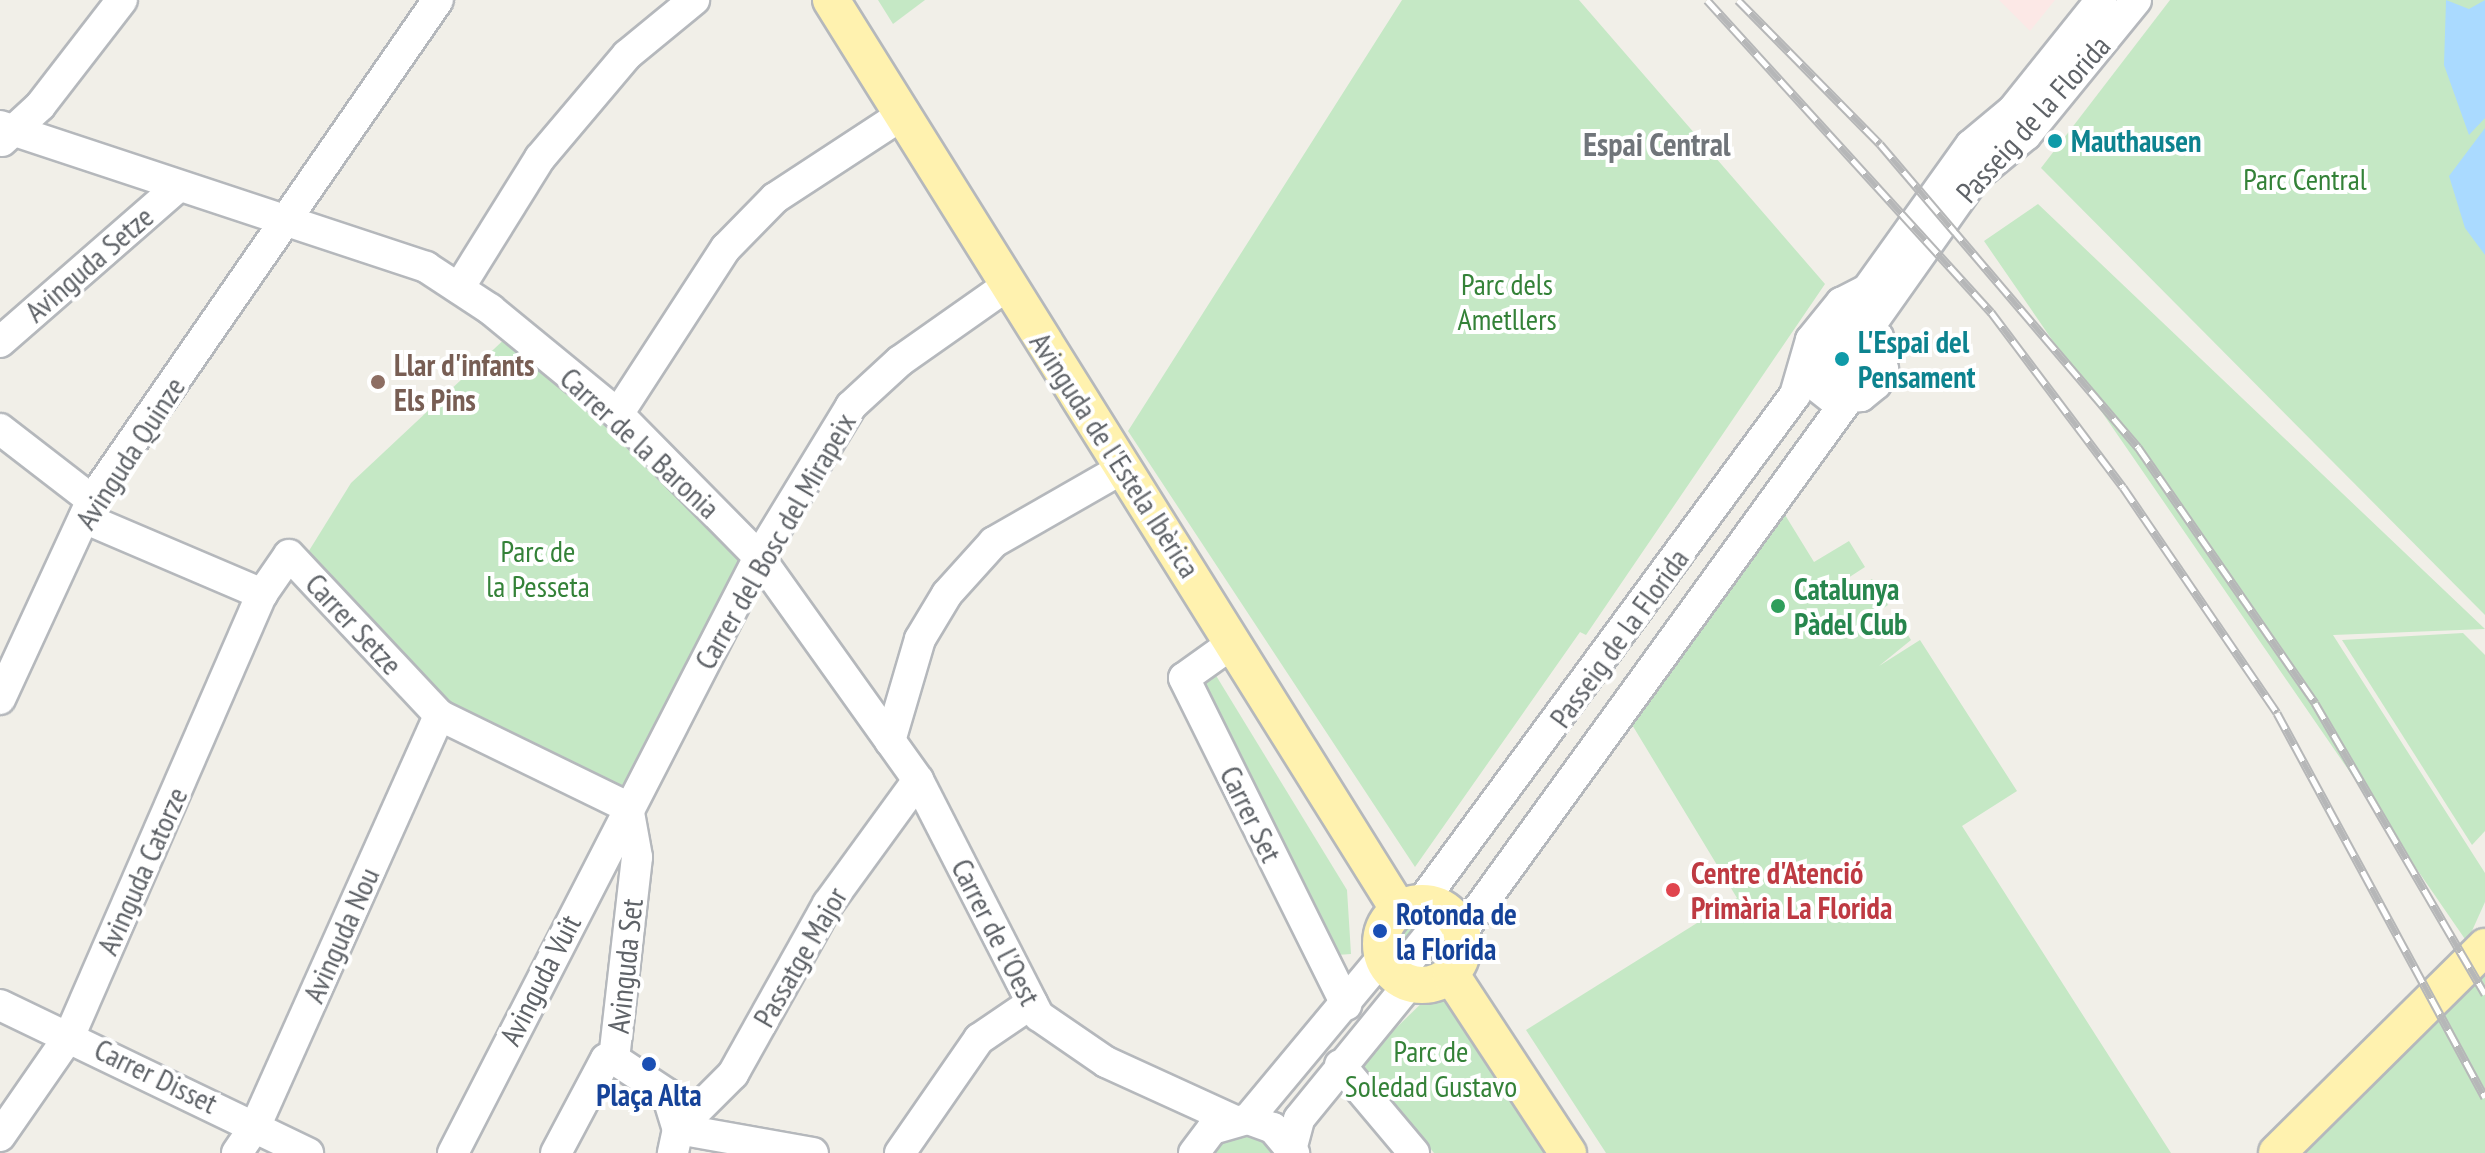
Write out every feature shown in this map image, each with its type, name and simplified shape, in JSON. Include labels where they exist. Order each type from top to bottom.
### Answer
[{"type":"main road","name":"Avinguda de l'Estela Ibèrica","points":[[831,0],[905,113],[1008,285],[1233,643],[1434,915]]},
{"type":"main road","points":[[1451,975],[1435,984],[1397,972],[1384,926],[1434,915],[1451,975],[1568,1153]]},
{"type":"main road","points":[[2277,1153],[2485,947]]},
{"type":"street","points":[[5,133],[122,0]]},
{"type":"street","name":"Avinguda Quinze","points":[[0,699],[88,509],[289,224],[438,0]]},
{"type":"street","points":[[459,288],[540,158],[627,55],[694,0]]},
{"type":"street","name":"Passeig de la Florida","points":[[1825,385],[1819,330],[1863,322],[1971,145],[2013,110],[2101,0]]},
{"type":"street","name":"Passeig de la Florida","points":[[1434,915],[1825,385],[1823,365],[1826,348],[1863,322],[1975,177],[2026,135],[2136,0]]},
{"type":"street","points":[[618,414],[726,248],[775,198],[905,113]]},
{"type":"street","name":"Carrer de la Baronia","points":[[5,133],[426,267],[459,288],[618,414],[759,557],[918,780]]},
{"type":"street","name":"Avinguda Setze","points":[[0,342],[179,186]]},
{"type":"street","name":"Carrer del Bosc del Mirapeix","points":[[628,807],[759,557],[851,406],[900,361],[1008,285]]},
{"type":"street","name":"Passeig de la Florida","points":[[1434,915],[1783,412],[1825,385],[1876,384],[1883,370],[1878,337],[1863,322]]},
{"type":"street","name":"Carrer Setze","points":[[0,429],[88,509],[262,594],[289,555],[439,715],[628,807]]},
{"type":"street","points":[[890,741],[920,639],[947,594],[994,542],[1125,467]]},
{"type":"street","name":"Avinguda Catorze","points":[[0,1136],[70,1035],[262,594]]},
{"type":"street","name":"Carrer Set","points":[[1233,643],[1184,678],[1346,1005]]},
{"type":"street","name":"Avinguda Nou","points":[[237,1153],[256,1125],[439,715]]},
{"type":"street","name":"Carrer de l'Oest","points":[[918,780],[1039,1016],[1106,1062],[1240,1119],[1273,1128],[1293,1150]]},
{"type":"street","name":"Passatge Major","points":[[675,1141],[733,1074],[828,904],[918,780]]},
{"type":"street","name":"Avinguda Set","points":[[556,1153],[606,1059],[614,1059],[637,857],[628,807]]},
{"type":"street","name":"Avinguda Vuit","points":[[453,1153],[628,807]]},
{"type":"street","points":[[1194,1153],[1212,1129],[1240,1119],[1346,1005],[1397,972]]},
{"type":"street","points":[[1293,1150],[1299,1119],[1340,1065],[1397,972]]},
{"type":"street","points":[[1285,1107],[1397,972]]},
{"type":"street","points":[[900,1153],[979,1039],[1032,1003]]},
{"type":"street","name":"Carrer Disset","points":[[0,1005],[70,1035],[308,1153]]},
{"type":"street","points":[[614,1059],[667,1094],[675,1141],[813,1153]]},
{"type":"street","points":[[1340,1065],[1414,1153]]},
{"type":"shaded area","points":[[1999,0],[2055,0],[2030,31]]},
{"type":"green space","points":[[878,0],[925,0],[893,24]]},
{"type":"green space","name":"Parc dels Ametllers","points":[[1402,0],[1579,0],[1825,284],[1586,635],[1580,632],[1415,867],[1128,431]]},
{"type":"green space","name":"Parc Central","points":[[2170,0],[2485,0],[2485,615],[2041,168]]},
{"type":"green space","points":[[2038,204],[2485,629],[2333,635],[2485,873],[2485,902],[2467,942],[1984,241]]},
{"type":"green space","name":"Parc de la Pesseta","points":[[510,334],[647,455],[743,565],[637,780],[619,786],[451,704],[307,554],[351,483]]},
{"type":"green space","points":[[1782,510],[1814,562],[1849,541],[1865,567],[1831,589],[1838,600],[1872,579],[1888,605],[1855,626],[1860,635],[1895,614],[1911,640],[1879,666],[1920,640],[2017,791],[1962,826],[2171,1153],[1606,1153],[1526,1030],[1737,898],[1631,723]]},
{"type":"green space","points":[[2463,633],[2485,655],[2485,831],[2472,845],[2342,640]]},
{"type":"green space","points":[[1212,669],[1347,890],[1351,954],[1337,955],[1216,723],[1200,676]]},
{"type":"green space","points":[[1435,905],[1461,933],[1400,958],[1397,937],[1384,926],[1399,910]]},
{"type":"green space","points":[[2485,966],[2485,1153],[2298,1153]]},
{"type":"green space","name":"Parc de Soledad Gustavo","points":[[1431,994],[1447,998],[1547,1153],[1434,1153],[1360,1063]]},
{"type":"green space","points":[[1233,1120],[1294,1153],[1194,1153]]},
{"type":"water","points":[[2446,0],[2469,9],[2485,0],[2485,118],[2469,135],[2444,65]]},
{"type":"water","points":[[2485,128],[2485,255],[2465,228],[2449,176]]},
{"type":"railway","points":[[1707,0],[1991,312],[2123,487],[2277,713],[2485,1097]]},
{"type":"railway","points":[[1738,0],[1880,144],[2138,447],[2315,703],[2485,994]]},
{"type":"place","name":"Mauthausen","points":[[2055,141]]},
{"type":"place","name":"L'Espai del Pensament","points":[[1842,359]]},
{"type":"place","name":"Llar d'infants Els Pins","points":[[378,382]]},
{"type":"place","name":"Catalunya Pàdel Club","points":[[1778,606]]},
{"type":"place","name":"Centre d'Atenció Primària La Florida","points":[[1673,890]]},
{"type":"place","name":"Rotonda de la Florida","points":[[1380,931]]},
{"type":"place","name":"Plaça Alta","points":[[649,1064]]},
{"type":"district","name":"Espai Central","points":[[1657,144]]}]
